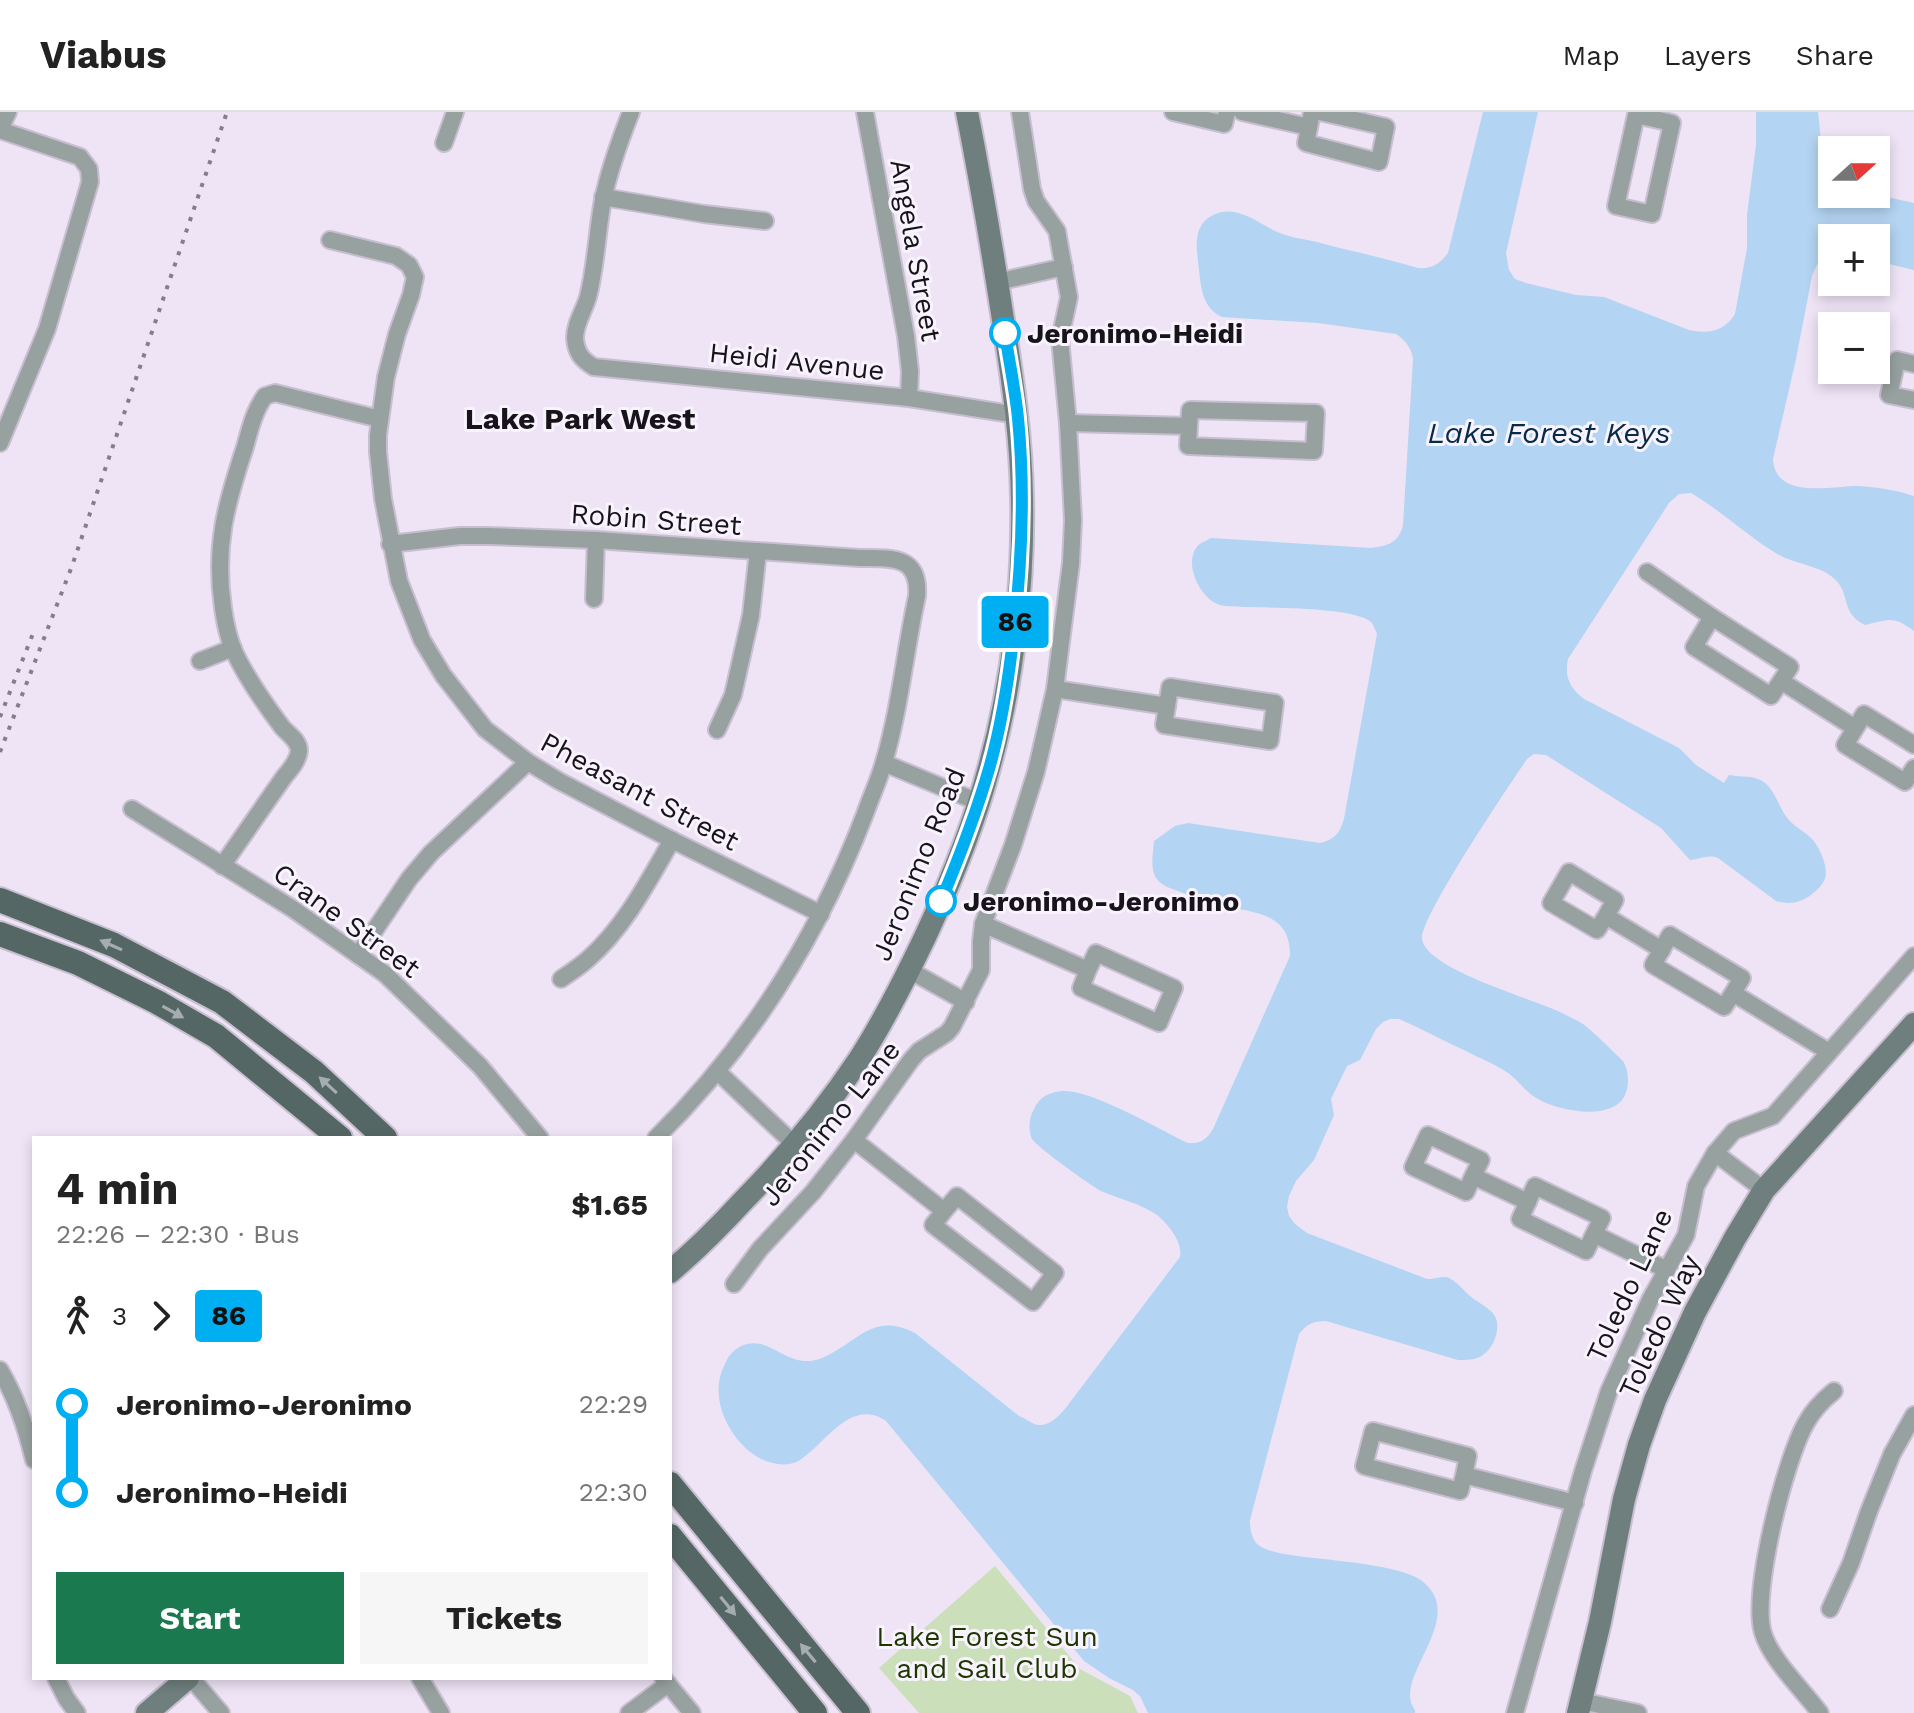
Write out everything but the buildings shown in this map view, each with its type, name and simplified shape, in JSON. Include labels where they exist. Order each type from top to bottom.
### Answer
[{"type":"main road","name":"Jeronimo Road","points":[[672,1270],[722,1224],[795,1145],[861,1056],[909,970],[956,866],[997,736],[1009,673],[1017,601],[1022,521],[1018,415],[967,112]]},
{"type":"main road","points":[[0,900],[114,945],[222,1002],[314,1072],[383,1136]]},
{"type":"main road","points":[[0,934],[78,963],[157,1002],[216,1036],[338,1136]]},
{"type":"main road","name":"Toledo Way","points":[[1580,1707],[1624,1499],[1639,1445],[1695,1312],[1764,1190],[1914,1024]]},
{"type":"main road","points":[[672,1486],[858,1713]]},
{"type":"main road","points":[[672,1538],[815,1713]]},
{"type":"main road","points":[[147,1713],[179,1682]]},
{"type":"street","points":[[0,443],[47,329],[90,176],[85,162],[75,154],[0,130],[8,112]]},
{"type":"street","points":[[444,143],[455,112]]},
{"type":"street","points":[[631,112],[603,197],[765,221]]},
{"type":"street","name":"Angela Street","points":[[865,112],[906,336],[909,398]]},
{"type":"street","name":"Jeronimo Lane","points":[[734,1284],[760,1249],[813,1192],[911,1060],[919,1051],[947,1033],[957,1020],[981,970],[983,924],[1036,772],[1055,689],[1071,563],[1073,520],[1060,339],[1069,297],[1057,231],[1036,201],[1032,189],[1020,112]]},
{"type":"street","points":[[1173,112],[1224,124],[1227,112]]},
{"type":"street","points":[[1242,112],[1310,119],[1306,143],[1379,162],[1386,127],[1320,112]]},
{"type":"street","points":[[1636,115],[1656,116],[1672,123],[1652,214],[1616,206],[1636,115]]},
{"type":"street","name":"Heidi Avenue","points":[[603,197],[588,296],[575,336],[577,351],[584,361],[594,367],[909,398],[1018,415]]},
{"type":"street","name":"Pheasant Street","points":[[330,240],[396,256],[409,265],[415,277],[386,377],[378,452],[390,544],[399,581],[422,640],[438,667],[485,729],[528,762],[672,840],[821,914]]},
{"type":"street","points":[[997,282],[1064,267]]},
{"type":"street","points":[[1914,364],[1897,360],[1889,395],[1914,400]]},
{"type":"street","points":[[222,866],[292,768],[299,752],[297,744],[283,729],[245,672],[233,648],[220,588],[218,559],[222,530],[230,492],[255,414],[269,393],[380,419]]},
{"type":"street","points":[[1190,410],[1316,413],[1314,451],[1188,446],[1189,426],[1190,410]]},
{"type":"street","points":[[1068,423],[1189,426]]},
{"type":"street","name":"Robin Street","points":[[390,544],[460,536],[596,540],[893,558],[905,563],[915,572],[917,596],[884,763]]},
{"type":"street","points":[[594,599],[596,540]]},
{"type":"street","points":[[717,730],[733,695],[751,615],[758,551]]},
{"type":"street","points":[[1647,572],[1790,667],[1771,696],[1694,647],[1712,617]]},
{"type":"street","points":[[200,661],[233,648]]},
{"type":"street","points":[[1781,681],[1855,728]]},
{"type":"street","points":[[1170,687],[1275,703],[1270,741],[1164,725],[1167,706],[1170,687]]},
{"type":"street","points":[[1055,689],[1167,706]]},
{"type":"street","points":[[1914,745],[1864,714],[1845,745],[1905,782],[1914,768]]},
{"type":"street","points":[[358,955],[409,879],[431,853],[528,762]]},
{"type":"street","points":[[658,1136],[718,1072],[785,977],[846,863],[884,763],[978,802]]},
{"type":"street","name":"Crane Street","points":[[132,809],[293,909],[385,974],[480,1066],[538,1136]]},
{"type":"street","points":[[561,979],[586,962],[610,938],[641,894],[672,840]]},
{"type":"street","points":[[1606,916],[1662,950]]},
{"type":"street","points":[[983,924],[1088,970]]},
{"type":"street","points":[[1670,935],[1742,978],[1733,993],[1724,1007],[1653,965],[1670,935]]},
{"type":"street","points":[[1096,953],[1174,988],[1159,1023],[1081,988],[1088,970],[1096,953]]},
{"type":"street","name":"Toledo Lane","points":[[1515,1713],[1609,1391],[1650,1300],[1686,1235],[1696,1186],[1715,1153],[1734,1131],[1773,1116],[1914,956]]},
{"type":"street","points":[[909,970],[966,1002]]},
{"type":"street","points":[[1733,993],[1829,1052]]},
{"type":"street","points":[[718,1072],[795,1145]]},
{"type":"street","points":[[854,1140],[944,1211]]},
{"type":"street","points":[[1715,1153],[1764,1190]]},
{"type":"street","points":[[1473,1176],[1528,1202]]},
{"type":"street","points":[[1535,1186],[1602,1218],[1594,1234],[1586,1251],[1520,1219],[1535,1186]]},
{"type":"street","points":[[957,1196],[1055,1273],[1033,1302],[933,1225],[944,1211],[957,1196]]},
{"type":"street","points":[[1594,1234],[1667,1270]]},
{"type":"street","points":[[0,1370],[11,1390],[27,1408],[32,1445]]},
{"type":"street","points":[[1820,1713],[1768,1646],[1761,1628],[1759,1610],[1774,1521],[1793,1454],[1806,1421],[1834,1391]]},
{"type":"street","points":[[1830,1609],[1851,1563],[1892,1454],[1914,1415]]},
{"type":"street","points":[[1373,1431],[1468,1456],[1464,1475],[1460,1491],[1364,1466],[1373,1431]]},
{"type":"street","points":[[1464,1475],[1575,1503]]},
{"type":"street","points":[[57,1680],[77,1713]]},
{"type":"street","points":[[421,1680],[441,1713]]},
{"type":"street","points":[[629,1713],[666,1681],[692,1713]]},
{"type":"street","points":[[179,1682],[221,1713]]},
{"type":"street","points":[[1580,1707],[1638,1713]]},
{"type":"green space","name":"Lake Forest Sun and Sail Club","points":[[995,1566],[1080,1669],[1130,1696],[1138,1713],[919,1713],[879,1668]]},
{"type":"water","name":"Lake Forest Keys","points":[[1483,112],[1538,112],[1506,253],[1509,270],[1515,279],[1576,295],[1604,297],[1689,330],[1703,332],[1721,328],[1735,314],[1747,248],[1756,112],[1818,112],[1820,136],[1818,136],[1818,208],[1890,208],[1890,198],[1914,203],[1914,270],[1890,264],[1890,224],[1818,224],[1818,264],[1812,276],[1773,459],[1776,472],[1783,481],[1794,486],[1865,486],[1914,496],[1914,631],[1890,620],[1865,625],[1851,614],[1842,589],[1831,576],[1779,555],[1691,493],[1679,494],[1669,503],[1568,659],[1569,682],[1584,699],[1679,748],[1696,765],[1724,783],[1729,775],[1752,777],[1765,783],[1789,820],[1817,846],[1826,868],[1824,881],[1804,899],[1790,903],[1776,901],[1718,858],[1690,860],[1661,828],[1546,755],[1534,754],[1527,759],[1449,880],[1422,939],[1428,951],[1462,973],[1552,1008],[1585,1025],[1623,1061],[1628,1079],[1626,1093],[1608,1109],[1584,1112],[1558,1107],[1533,1096],[1496,1065],[1399,1019],[1383,1022],[1376,1029],[1360,1060],[1347,1066],[1331,1099],[1334,1115],[1314,1160],[1296,1181],[1289,1196],[1289,1216],[1307,1233],[1427,1279],[1451,1279],[1493,1313],[1497,1322],[1496,1334],[1491,1346],[1482,1355],[1458,1360],[1326,1321],[1308,1325],[1299,1334],[1250,1520],[1254,1540],[1269,1550],[1377,1566],[1422,1581],[1434,1596],[1438,1612],[1434,1630],[1412,1682],[1410,1697],[1415,1713],[1148,1713],[1140,1696],[1133,1690],[1084,1661],[886,1421],[873,1415],[850,1419],[800,1460],[787,1464],[773,1463],[754,1455],[733,1433],[719,1399],[720,1375],[731,1354],[747,1344],[765,1345],[791,1358],[811,1361],[835,1352],[876,1327],[900,1327],[915,1333],[1019,1416],[1043,1425],[1065,1409],[1180,1257],[1177,1239],[1152,1211],[1101,1191],[1036,1143],[1030,1131],[1031,1116],[1042,1098],[1063,1091],[1107,1103],[1188,1143],[1203,1140],[1213,1129],[1290,956],[1289,941],[1277,922],[1267,917],[1210,902],[1161,884],[1153,870],[1154,841],[1175,826],[1188,823],[1320,843],[1336,835],[1344,819],[1377,634],[1372,623],[1349,614],[1213,602],[1196,581],[1193,555],[1197,546],[1211,538],[1371,548],[1395,540],[1403,525],[1413,359],[1408,345],[1396,334],[1318,323],[1222,317],[1211,309],[1202,291],[1197,255],[1198,232],[1213,215],[1229,211],[1290,236],[1418,268],[1432,267],[1448,253]]},
{"type":"railway","points":[[0,752],[72,566],[227,112]]},
{"type":"railway","points":[[0,717],[34,631]]},
{"type":"bus line","name":"86","points":[[941,901],[961,854],[989,770],[1012,649],[1020,573],[1022,495],[1018,415],[1005,333]]},
{"type":"place","name":"Jeronimo-Heidi","points":[[1005,333]]},
{"type":"place","name":"Jeronimo-Jeronimo","points":[[941,901]]},
{"type":"district","name":"Lake Park West","points":[[580,419]]}]
